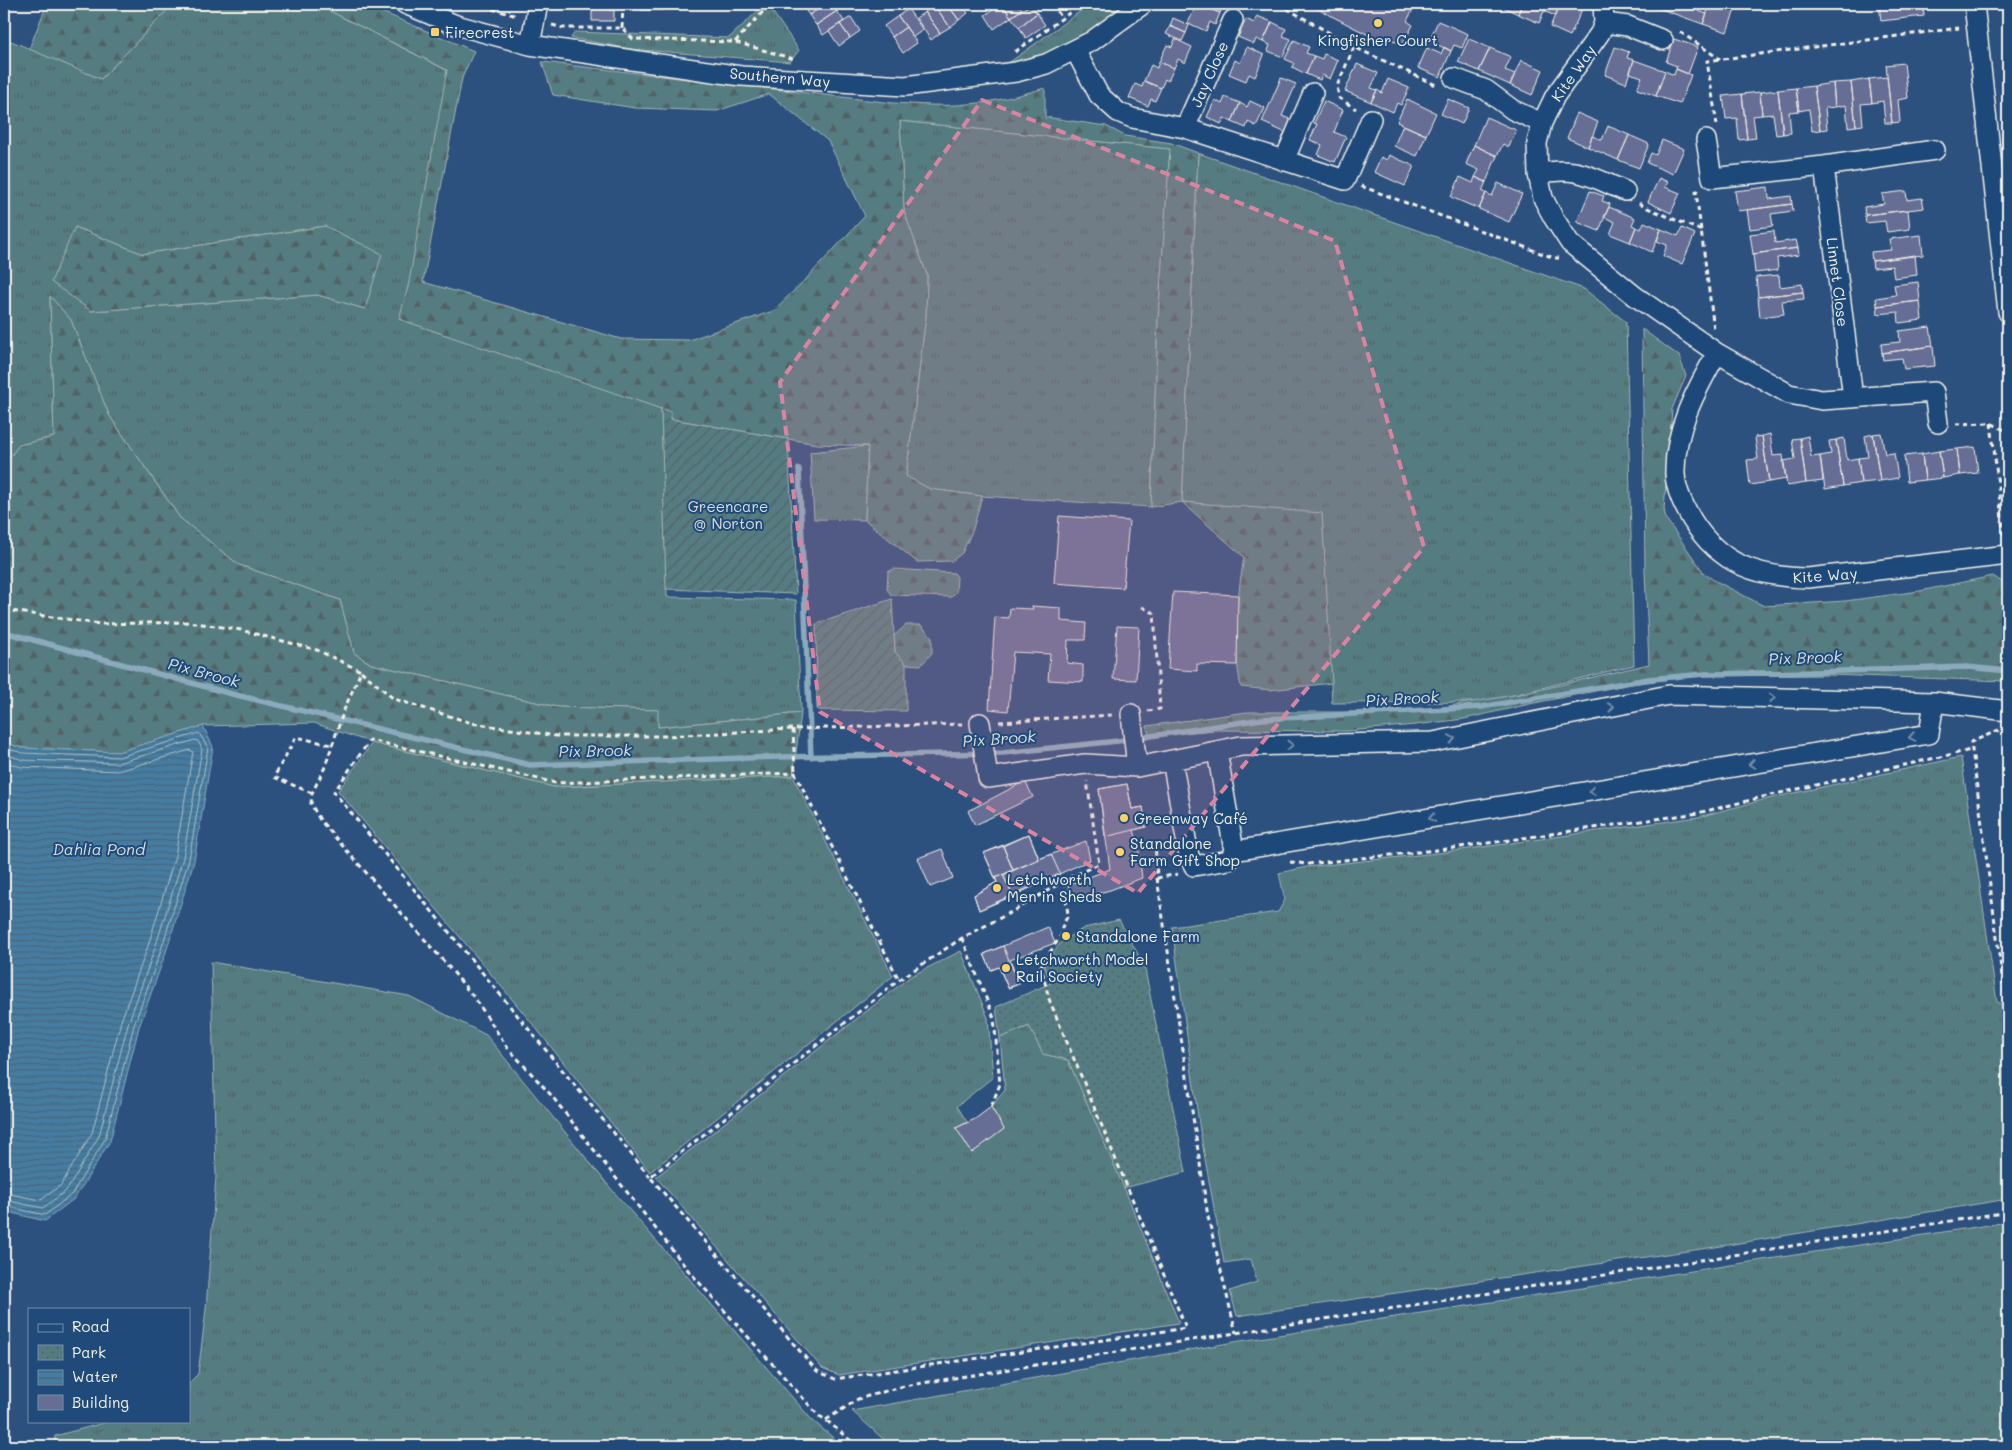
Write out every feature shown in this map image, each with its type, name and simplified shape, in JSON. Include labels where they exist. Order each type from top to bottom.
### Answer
[{"type":"street","name":"Southern Way","points":[[405,4],[456,25],[530,45],[741,76],[905,86],[1016,72],[1046,64],[1092,41],[1143,4]]},
{"type":"street","points":[[1603,4],[1604,23],[1628,26],[1663,40]]},
{"type":"street","points":[[1974,4],[2008,312]]},
{"type":"street","points":[[530,45],[536,12]]},
{"type":"street","name":"Jay Close","points":[[1185,128],[1233,20]]},
{"type":"street","name":"Kite Way","points":[[1604,23],[1592,45],[1554,96],[1542,123],[1537,143],[1538,174],[1544,198],[1553,217],[1570,243],[1635,296],[1717,353],[1789,394],[1822,400],[1934,392],[1938,423]]},
{"type":"street","points":[[1075,50],[1099,95],[1118,112],[1132,118],[1185,128],[1346,180],[1371,119]]},
{"type":"street","points":[[1454,78],[1486,90],[1513,110],[1542,123]]},
{"type":"street","points":[[1284,161],[1313,93]]},
{"type":"street","points":[[1706,140],[1712,178],[1824,166],[1935,150]]},
{"type":"street","name":"Linnet Close","points":[[1824,166],[1853,398]]},
{"type":"street","points":[[1538,174],[1557,169],[1578,171],[1625,190]]},
{"type":"street","name":"Kite Way","points":[[1717,353],[1694,396],[1683,422],[1676,456],[1675,475],[1678,492],[1699,531],[1714,548],[1733,562],[1752,571],[1782,578],[1808,578],[2007,555]]},
{"type":"street","points":[[980,723],[988,778],[1085,764],[1137,767],[1241,746],[1433,742],[1669,695],[1934,702],[2008,718]]},
{"type":"street","points":[[1234,851],[1928,734],[1934,702]]},
{"type":"street","points":[[1131,714],[1137,767]]},
{"type":"street","points":[[1172,760],[1189,856],[1194,866],[1229,860],[1234,851],[1217,751]]},
{"type":"path","points":[[475,4],[536,12],[563,28],[622,28],[633,39],[735,42],[802,61]]},
{"type":"path","points":[[622,4],[622,28]]},
{"type":"path","points":[[735,42],[770,4]]},
{"type":"path","points":[[1052,4],[1062,18]]},
{"type":"path","points":[[1010,56],[1082,4]]},
{"type":"path","points":[[1279,4],[1354,47],[1444,89],[1454,78]]},
{"type":"path","points":[[1706,140],[1718,133],[1707,61],[1977,25]]},
{"type":"path","points":[[1663,40],[1678,31],[1721,59]]},
{"type":"path","points":[[1354,47],[1337,86],[1339,98],[1371,119]]},
{"type":"path","points":[[1712,178],[1696,192],[1717,353]]},
{"type":"path","points":[[1346,180],[1554,258],[1587,257]]},
{"type":"path","points":[[1625,190],[1643,206],[1702,231]]},
{"type":"path","points":[[1938,423],[1974,425],[1991,423],[2008,432]]},
{"type":"path","points":[[1991,423],[2007,555]]},
{"type":"path","points":[[4,610],[100,624],[189,622],[241,630],[317,650],[361,671],[394,699],[472,723],[556,736],[667,736],[793,728],[980,723],[1131,714],[1160,709],[1154,613],[1142,607]]},
{"type":"path","points":[[361,671],[344,710],[325,767],[312,793],[311,804],[320,820],[454,973],[476,1000],[508,1048],[551,1095],[688,1270],[819,1416],[857,1446]]},
{"type":"path","points":[[2008,718],[1971,742],[2005,998],[2008,1000]]},
{"type":"path","points":[[793,728],[795,772],[899,980]]},
{"type":"path","points":[[312,793],[274,777],[296,737],[332,742]]},
{"type":"path","points":[[795,772],[556,783],[370,740],[334,792],[650,1177],[817,1371],[835,1379],[1186,1328],[1049,999],[1041,966],[1062,934],[1062,927],[1068,915],[1064,881]]},
{"type":"path","points":[[1289,862],[1307,864],[1446,849],[1698,813],[1971,750]]},
{"type":"path","points":[[650,1177],[899,980],[962,938],[1017,909],[1064,881],[1100,864],[1085,764]]},
{"type":"path","points":[[1138,844],[1156,841],[1157,878],[1208,1217],[1236,1332]]},
{"type":"path","points":[[1157,878],[1185,873]]},
{"type":"path","points":[[962,938],[994,1018],[1000,1084],[991,1107]]},
{"type":"path","points":[[826,1420],[858,1399],[904,1386],[1236,1332],[2008,1212]]},
{"type":"highlighted area","points":[[982,100],[1335,241],[1424,547],[1138,893],[820,712],[780,382]]},
{"type":"green space","points":[[47,4],[173,4],[101,79],[29,49]]},
{"type":"green space","points":[[173,4],[316,4],[462,78],[400,319],[661,408],[667,597],[796,600],[801,713],[658,727],[657,710],[557,707],[371,664],[354,653],[340,600],[239,565],[180,518],[109,415],[71,320],[50,297],[54,437],[19,445],[4,465],[4,38],[101,79]],"holes":[[[325,226],[365,309],[318,295],[91,311],[75,227],[143,254]]]},
{"type":"green space","points":[[316,4],[363,4],[474,51],[462,78],[423,282],[621,339],[689,340],[773,311],[865,216],[828,141],[769,94],[717,111],[635,108],[553,95],[542,62],[921,105],[978,103],[1045,88],[1045,117],[1106,126],[1125,136],[1171,143],[1198,153],[1182,502],[1151,507],[1158,319],[1170,149],[900,121],[904,211],[927,275],[926,315],[906,476],[930,489],[982,496],[973,529],[962,553],[952,561],[917,562],[865,520],[868,446],[817,444],[671,419],[670,412],[399,319],[408,287],[447,70]]},
{"type":"green space","points":[[767,4],[799,50],[790,62],[631,49],[571,38],[575,32],[729,38]]},
{"type":"green space","points":[[1090,4],[1129,4],[1092,36],[1016,66],[1010,62]]},
{"type":"green space","points":[[900,121],[1170,149],[1158,319],[1151,507],[982,496],[930,489],[906,477],[926,315],[927,275],[904,211]]},
{"type":"green space","points":[[1198,153],[1584,289],[1626,322],[1634,665],[1485,702],[1332,703],[1322,514],[1182,502]]},
{"type":"green space","points":[[325,226],[382,254],[365,309],[318,295],[91,311],[51,282],[75,227],[143,254]]},
{"type":"green space","points":[[50,296],[71,320],[109,415],[180,518],[239,565],[340,600],[354,653],[371,664],[557,707],[658,710],[658,727],[801,713],[793,776],[554,787],[372,743],[314,723],[203,726],[118,752],[23,748],[4,743],[4,465],[19,445],[54,437]]},
{"type":"green space","points":[[1642,329],[1679,356],[1686,376],[1672,409],[1664,509],[1666,519],[1704,573],[1764,606],[1845,601],[1920,591],[1993,576],[2008,586],[2008,681],[1829,675],[1698,676],[1631,684],[1464,719],[1415,725],[1348,731],[1216,730],[1149,736],[1147,726],[1247,712],[1353,712],[1437,708],[1526,693],[1649,664],[1645,572]]},
{"type":"green space","name":"Greencare @ Norton","points":[[661,408],[671,412],[671,419],[788,439],[796,594],[666,589]]},
{"type":"green space","points":[[868,446],[865,520],[814,519],[810,452]]},
{"type":"green space","points":[[1182,502],[1322,513],[1332,683],[1270,690],[1241,687],[1238,671],[1236,622],[1244,557]]},
{"type":"green space","points":[[894,569],[954,573],[957,577],[956,592],[951,597],[891,595],[887,589],[888,572]]},
{"type":"green space","points":[[892,599],[895,652],[906,664],[906,711],[817,710],[816,624]]},
{"type":"green space","points":[[906,625],[921,625],[932,637],[932,653],[921,665],[906,664],[895,652],[894,636]]},
{"type":"green space","points":[[372,743],[554,787],[793,776],[893,976],[650,1172],[536,1028],[338,791]]},
{"type":"green space","points":[[1961,757],[1997,1002],[2008,1008],[2008,1199],[1715,1247],[1237,1316],[1230,1291],[1257,1282],[1251,1259],[1224,1263],[1200,1131],[1172,927],[1278,912],[1285,900],[1279,873],[1307,867],[1447,852],[1698,817],[1767,799]]},
{"type":"green space","points":[[1119,920],[1144,965],[1186,1172],[1124,1188],[1068,1060],[1043,1054],[1029,1026],[1000,1038],[996,1007],[1051,983],[1044,966],[1062,941],[1084,928]]},
{"type":"green space","points":[[961,951],[988,1018],[993,1077],[957,1106],[967,1122],[956,1128],[972,1153],[1004,1129],[991,1107],[1005,1090],[1000,1038],[1029,1026],[1043,1054],[1068,1060],[1113,1160],[1179,1323],[839,1375],[822,1368],[656,1177],[911,976]]},
{"type":"green space","points":[[211,962],[409,996],[486,1035],[613,1191],[812,1420],[843,1446],[54,1446],[55,1436],[107,1422],[190,1422],[190,1382],[198,1374],[206,1309],[216,1177]]},
{"type":"green space","points":[[2008,1222],[2008,1446],[891,1446],[852,1411],[1234,1342]]},
{"type":"water","name":"Dahlia Pond","points":[[203,726],[213,747],[194,861],[166,952],[139,1027],[110,1141],[75,1198],[45,1221],[4,1211],[4,743],[23,748],[118,752]]},
{"type":"building","points":[[592,4],[609,4],[609,10],[614,10],[614,21],[592,21]]},
{"type":"building","points":[[641,4],[666,4],[665,10],[641,10]]},
{"type":"building","points":[[666,4],[692,4],[666,5]]},
{"type":"building","points":[[716,4],[716,5],[691,5]]},
{"type":"building","points":[[739,4],[739,6],[716,5]]},
{"type":"building","points":[[801,4],[817,4],[820,8],[809,15]]},
{"type":"building","points":[[826,4],[832,4],[837,11],[816,25],[809,15]]},
{"type":"building","points":[[947,4],[959,20],[950,27],[934,5]]},
{"type":"building","points":[[947,4],[961,4],[968,13],[959,20]]},
{"type":"building","points":[[1002,4],[1018,4],[1022,9],[1011,17]]},
{"type":"building","points":[[1002,4],[1011,17],[994,29],[985,15]]},
{"type":"building","points":[[1031,4],[1037,13],[1019,27],[1011,17]]},
{"type":"building","points":[[1055,4],[1065,4],[1058,9]]},
{"type":"building","points":[[1197,4],[1220,13],[1215,25],[1210,22],[1206,31],[1188,23]]},
{"type":"building","points":[[1204,4],[1224,4],[1220,13],[1203,6]]},
{"type":"building","points":[[1242,4],[1251,4],[1248,10],[1241,6]]},
{"type":"building","name":"Kingfisher Court","points":[[1318,4],[1404,4],[1413,9],[1407,21],[1413,25],[1402,45],[1389,38],[1386,44],[1316,8]]},
{"type":"building","points":[[1497,4],[1522,4],[1518,14]]},
{"type":"building","points":[[1522,4],[1560,4],[1555,16],[1544,11],[1539,23],[1518,14]]},
{"type":"building","points":[[1560,4],[1566,7],[1568,4],[1576,4],[1583,7],[1570,36],[1550,27]]},
{"type":"building","points":[[1648,4],[1676,4],[1672,13]]},
{"type":"building","points":[[1676,4],[1700,4],[1698,11],[1707,14],[1703,24],[1672,13]]},
{"type":"building","points":[[1710,4],[1726,4],[1736,7],[1727,32],[1703,24]]},
{"type":"building","points":[[1879,4],[1923,4],[1924,16],[1881,21]]},
{"type":"building","points":[[934,5],[950,27],[940,33],[925,12]]},
{"type":"building","points":[[908,9],[923,30],[913,37],[898,16]]},
{"type":"building","points":[[837,11],[844,21],[823,35],[816,25]]},
{"type":"building","points":[[925,12],[940,33],[931,40],[916,18]]},
{"type":"building","points":[[1037,13],[1045,25],[1026,38],[1019,27]]},
{"type":"building","points":[[898,16],[906,27],[892,37],[884,26]]},
{"type":"building","points":[[1257,16],[1272,22],[1263,42],[1256,39],[1254,44],[1238,37],[1246,19],[1254,23]]},
{"type":"building","points":[[851,17],[860,31],[850,38],[840,24]]},
{"type":"building","points":[[1173,18],[1189,25],[1186,33],[1170,26]]},
{"type":"building","points":[[1438,21],[1468,34],[1462,48],[1454,45],[1451,51],[1429,41]]},
{"type":"building","points":[[1272,22],[1286,29],[1283,36],[1291,39],[1283,57],[1268,51],[1270,45],[1263,42]]},
{"type":"building","points":[[840,24],[850,38],[839,46],[829,31]]},
{"type":"building","points":[[1170,26],[1186,33],[1182,41],[1166,34]]},
{"type":"building","points":[[906,27],[917,43],[903,53],[892,37]]},
{"type":"building","points":[[1175,39],[1192,47],[1185,63],[1178,59],[1174,68],[1159,62],[1167,45],[1172,47]]},
{"type":"building","points":[[1469,39],[1490,48],[1479,71],[1458,62]]},
{"type":"building","points":[[1674,39],[1698,47],[1688,74],[1676,69],[1677,66],[1666,62]]},
{"type":"building","points":[[1294,40],[1309,47],[1306,53],[1314,56],[1306,74],[1292,67],[1294,63],[1285,59]]},
{"type":"building","points":[[1247,47],[1264,55],[1255,77],[1249,74],[1246,81],[1229,74],[1235,60],[1240,63]]},
{"type":"building","points":[[1444,47],[1451,51],[1440,77],[1418,68],[1427,48],[1441,54]]},
{"type":"building","points":[[1615,47],[1629,52],[1627,58],[1634,60],[1626,83],[1605,75]]},
{"type":"building","points":[[1490,48],[1511,57],[1505,70],[1515,74],[1510,85],[1479,71]]},
{"type":"building","points":[[1324,54],[1338,60],[1330,79],[1322,75],[1320,80],[1306,74],[1314,56],[1322,59]]},
{"type":"building","points":[[1521,60],[1543,70],[1532,95],[1510,85]]},
{"type":"building","points":[[1634,60],[1665,71],[1656,96],[1637,89],[1642,77],[1630,73]]},
{"type":"building","points":[[1159,62],[1174,68],[1168,81],[1165,79],[1161,88],[1144,81],[1151,65],[1157,68]]},
{"type":"building","points":[[1904,63],[1908,98],[1898,100],[1900,122],[1892,123],[1886,65]]},
{"type":"building","points":[[1357,64],[1378,73],[1371,88],[1377,90],[1371,102],[1345,91]]},
{"type":"building","points":[[1676,69],[1691,75],[1680,104],[1656,96],[1665,71],[1674,75]]},
{"type":"building","points":[[1887,77],[1892,123],[1885,123],[1883,101],[1872,103],[1869,79]]},
{"type":"building","points":[[1281,78],[1296,84],[1282,116],[1292,120],[1286,133],[1262,122]]},
{"type":"building","points":[[1388,79],[1409,88],[1401,105],[1397,103],[1393,112],[1371,102],[1377,90],[1382,93]]},
{"type":"building","points":[[1869,79],[1872,103],[1861,104],[1863,125],[1856,126],[1851,82]]},
{"type":"building","points":[[1144,81],[1161,88],[1155,101],[1151,99],[1148,106],[1129,98],[1135,84],[1142,87]]},
{"type":"building","points":[[1851,82],[1856,126],[1848,127],[1846,105],[1835,107],[1833,83]]},
{"type":"building","points":[[1833,83],[1835,107],[1825,108],[1827,129],[1820,130],[1814,86]]},
{"type":"building","points":[[1814,86],[1820,130],[1812,131],[1809,109],[1799,111],[1796,88]]},
{"type":"building","points":[[1796,88],[1799,111],[1789,112],[1791,133],[1783,134],[1778,90]]},
{"type":"building","points":[[1778,90],[1783,134],[1776,135],[1773,114],[1762,115],[1760,92]]},
{"type":"building","points":[[1760,92],[1762,115],[1753,116],[1756,138],[1747,139],[1742,94]]},
{"type":"building","points":[[1742,94],[1747,139],[1739,140],[1737,118],[1726,119],[1723,96]]},
{"type":"building","points":[[1225,97],[1240,103],[1232,122],[1224,118],[1221,124],[1207,117],[1215,100],[1222,104]]},
{"type":"building","points":[[1407,99],[1436,113],[1426,135],[1397,122]]},
{"type":"building","points":[[1448,99],[1469,108],[1462,124],[1441,114]]},
{"type":"building","points":[[1250,101],[1265,108],[1256,126],[1248,122],[1246,128],[1232,122],[1240,103],[1247,107]]},
{"type":"building","points":[[1324,101],[1343,110],[1334,132],[1346,137],[1335,162],[1318,155],[1322,145],[1310,140],[1317,124],[1314,123]]},
{"type":"building","points":[[1577,113],[1598,122],[1588,147],[1567,138]]},
{"type":"building","points":[[1486,117],[1516,130],[1509,147],[1503,144],[1497,156],[1474,145]]},
{"type":"building","points":[[1403,125],[1426,135],[1417,156],[1394,146]]},
{"type":"building","points":[[1608,126],[1629,135],[1618,160],[1588,147],[1592,136],[1602,140]]},
{"type":"building","points":[[1629,135],[1649,144],[1639,168],[1618,160]]},
{"type":"building","points":[[1662,140],[1684,149],[1673,174],[1647,163],[1651,153],[1656,155]]},
{"type":"building","points":[[1474,145],[1497,156],[1486,182],[1475,177],[1479,170],[1466,164]]},
{"type":"building","points":[[1389,155],[1414,166],[1405,186],[1374,172],[1381,157],[1387,160]]},
{"type":"building","points":[[1460,177],[1473,183],[1475,177],[1486,182],[1482,191],[1486,193],[1479,209],[1451,197]]},
{"type":"building","points":[[1659,178],[1668,182],[1665,187],[1680,193],[1671,213],[1648,202]]},
{"type":"building","points":[[1498,183],[1522,194],[1509,222],[1479,209],[1486,193],[1492,196]]},
{"type":"building","points":[[1768,187],[1769,199],[1791,196],[1792,204],[1738,211],[1735,191]]},
{"type":"building","points":[[1590,191],[1604,196],[1602,201],[1610,204],[1599,231],[1577,222]]},
{"type":"building","points":[[1906,191],[1907,200],[1922,198],[1924,208],[1865,215],[1864,207],[1884,204],[1882,194]]},
{"type":"building","points":[[1792,204],[1793,211],[1771,214],[1773,226],[1750,229],[1747,210]]},
{"type":"building","points":[[1609,207],[1635,218],[1632,225],[1636,227],[1630,242],[1610,234],[1615,222],[1604,217]]},
{"type":"building","points":[[1908,210],[1910,229],[1887,232],[1885,221],[1866,223],[1865,215]]},
{"type":"building","points":[[1644,222],[1661,229],[1652,252],[1630,242],[1636,227],[1641,229]]},
{"type":"building","points":[[1682,228],[1695,234],[1682,264],[1663,256],[1667,245],[1657,241],[1661,229],[1678,236]]},
{"type":"building","points":[[1774,231],[1775,243],[1796,240],[1798,248],[1753,254],[1750,234]]},
{"type":"building","points":[[1921,235],[1923,255],[1872,261],[1871,252],[1891,250],[1889,239]]},
{"type":"building","points":[[1798,248],[1799,255],[1777,258],[1778,270],[1755,273],[1753,254]]},
{"type":"building","points":[[1915,255],[1917,275],[1894,278],[1892,266],[1873,268],[1872,261]]},
{"type":"building","points":[[1779,275],[1780,287],[1802,284],[1803,292],[1758,297],[1756,277]]},
{"type":"building","points":[[1918,282],[1920,301],[1877,306],[1876,298],[1896,295],[1894,285]]},
{"type":"building","points":[[1803,292],[1804,299],[1782,301],[1784,314],[1760,317],[1758,297]]},
{"type":"building","points":[[1920,301],[1922,320],[1899,323],[1898,312],[1878,314],[1877,306]]},
{"type":"building","points":[[1930,327],[1933,346],[1882,353],[1881,344],[1900,342],[1899,331]]},
{"type":"building","points":[[1933,346],[1935,366],[1904,369],[1902,358],[1883,360],[1882,353]]},
{"type":"building","points":[[1881,433],[1885,454],[1894,453],[1898,478],[1880,481],[1873,434]]},
{"type":"building","points":[[1770,434],[1773,456],[1783,455],[1786,479],[1769,482],[1762,436]]},
{"type":"building","points":[[1873,434],[1880,481],[1861,483],[1858,458],[1868,457],[1865,436]]},
{"type":"building","points":[[1762,436],[1769,482],[1750,485],[1747,460],[1758,459],[1755,437]]},
{"type":"building","points":[[1808,436],[1811,457],[1820,456],[1823,481],[1806,483],[1800,438]]},
{"type":"building","points":[[1800,438],[1806,483],[1787,486],[1783,461],[1795,459],[1792,439]]},
{"type":"building","points":[[1844,438],[1847,460],[1858,458],[1861,483],[1843,486],[1836,440]]},
{"type":"building","points":[[1836,440],[1843,486],[1825,489],[1820,456],[1831,454],[1829,441]]},
{"type":"building","points":[[1975,447],[1978,473],[1960,475],[1957,449]]},
{"type":"building","points":[[1957,449],[1960,475],[1943,478],[1939,451]]},
{"type":"building","points":[[1939,451],[1943,478],[1925,480],[1922,454]]},
{"type":"building","points":[[1922,454],[1925,480],[1907,482],[1904,456]]},
{"type":"building","points":[[1059,516],[1129,521],[1123,588],[1054,583]]},
{"type":"building","points":[[1173,592],[1238,595],[1237,665],[1197,664],[1197,671],[1168,669]]},
{"type":"building","points":[[1032,606],[1061,608],[1061,621],[1086,623],[1085,640],[1068,640],[1067,663],[1083,665],[1083,682],[1048,680],[1050,654],[1013,652],[1008,711],[989,709],[995,617],[1009,618],[1010,608],[1033,609]]},
{"type":"building","points":[[1117,626],[1139,627],[1136,680],[1113,679]]},
{"type":"building","points":[[1025,781],[1033,797],[975,825],[968,811]]},
{"type":"building","name":"Greenway Café","points":[[1127,784],[1132,809],[1143,807],[1146,827],[1105,837],[1099,789]]},
{"type":"building","points":[[1127,784],[1132,809],[1143,807],[1146,827],[1134,830],[1138,844],[1142,878],[1110,890],[1072,900],[1068,885],[1110,869],[1099,789]]},
{"type":"building","points":[[1029,834],[1039,859],[1086,841],[1090,860],[979,910],[974,895],[997,882],[984,853]]},
{"type":"building","points":[[1029,834],[1039,859],[1013,870],[1003,846]]},
{"type":"building","points":[[1003,846],[1013,870],[995,878],[984,853]]},
{"type":"building","points":[[942,849],[953,878],[930,887],[918,858]]},
{"type":"building","points":[[1051,854],[1060,874],[1013,896],[1003,875]]},
{"type":"building","name":"Letchworth Men in Sheds","points":[[1003,875],[1013,896],[979,910],[974,895],[997,882],[995,878]]},
{"type":"building","points":[[2003,887],[2008,887],[2008,909],[2005,909]]},
{"type":"building","points":[[1048,927],[1055,943],[1010,960],[1019,984],[1008,988],[999,967],[991,970],[984,954]]},
{"type":"building","name":"Letchworth Model Rail Society","points":[[1003,946],[1019,984],[1008,988],[999,967],[991,970],[984,954]]},
{"type":"building","points":[[991,1107],[1004,1129],[972,1153],[956,1128],[975,1119]]},
{"type":"waterway","points":[[799,469],[811,757]]},
{"type":"waterway","name":"Pix Brook","points":[[4,632],[232,694],[530,765],[780,757],[1003,753],[1118,741],[1262,719],[1482,707],[1648,679],[1705,674],[1967,667],[2008,671]]},
{"type":"place","name":"Kingfisher Court","points":[[1378,23]]},
{"type":"place","name":"Firecrest","points":[[435,32]]},
{"type":"place","name":"Greenway Café","points":[[1124,818]]},
{"type":"place","name":"Standalone Farm Gift Shop","points":[[1120,852]]},
{"type":"place","name":"Letchworth Men in Sheds","points":[[997,888]]},
{"type":"place","name":"Standalone Farm","points":[[1066,936]]},
{"type":"place","name":"Letchworth Model Rail Society","points":[[1006,968]]}]
